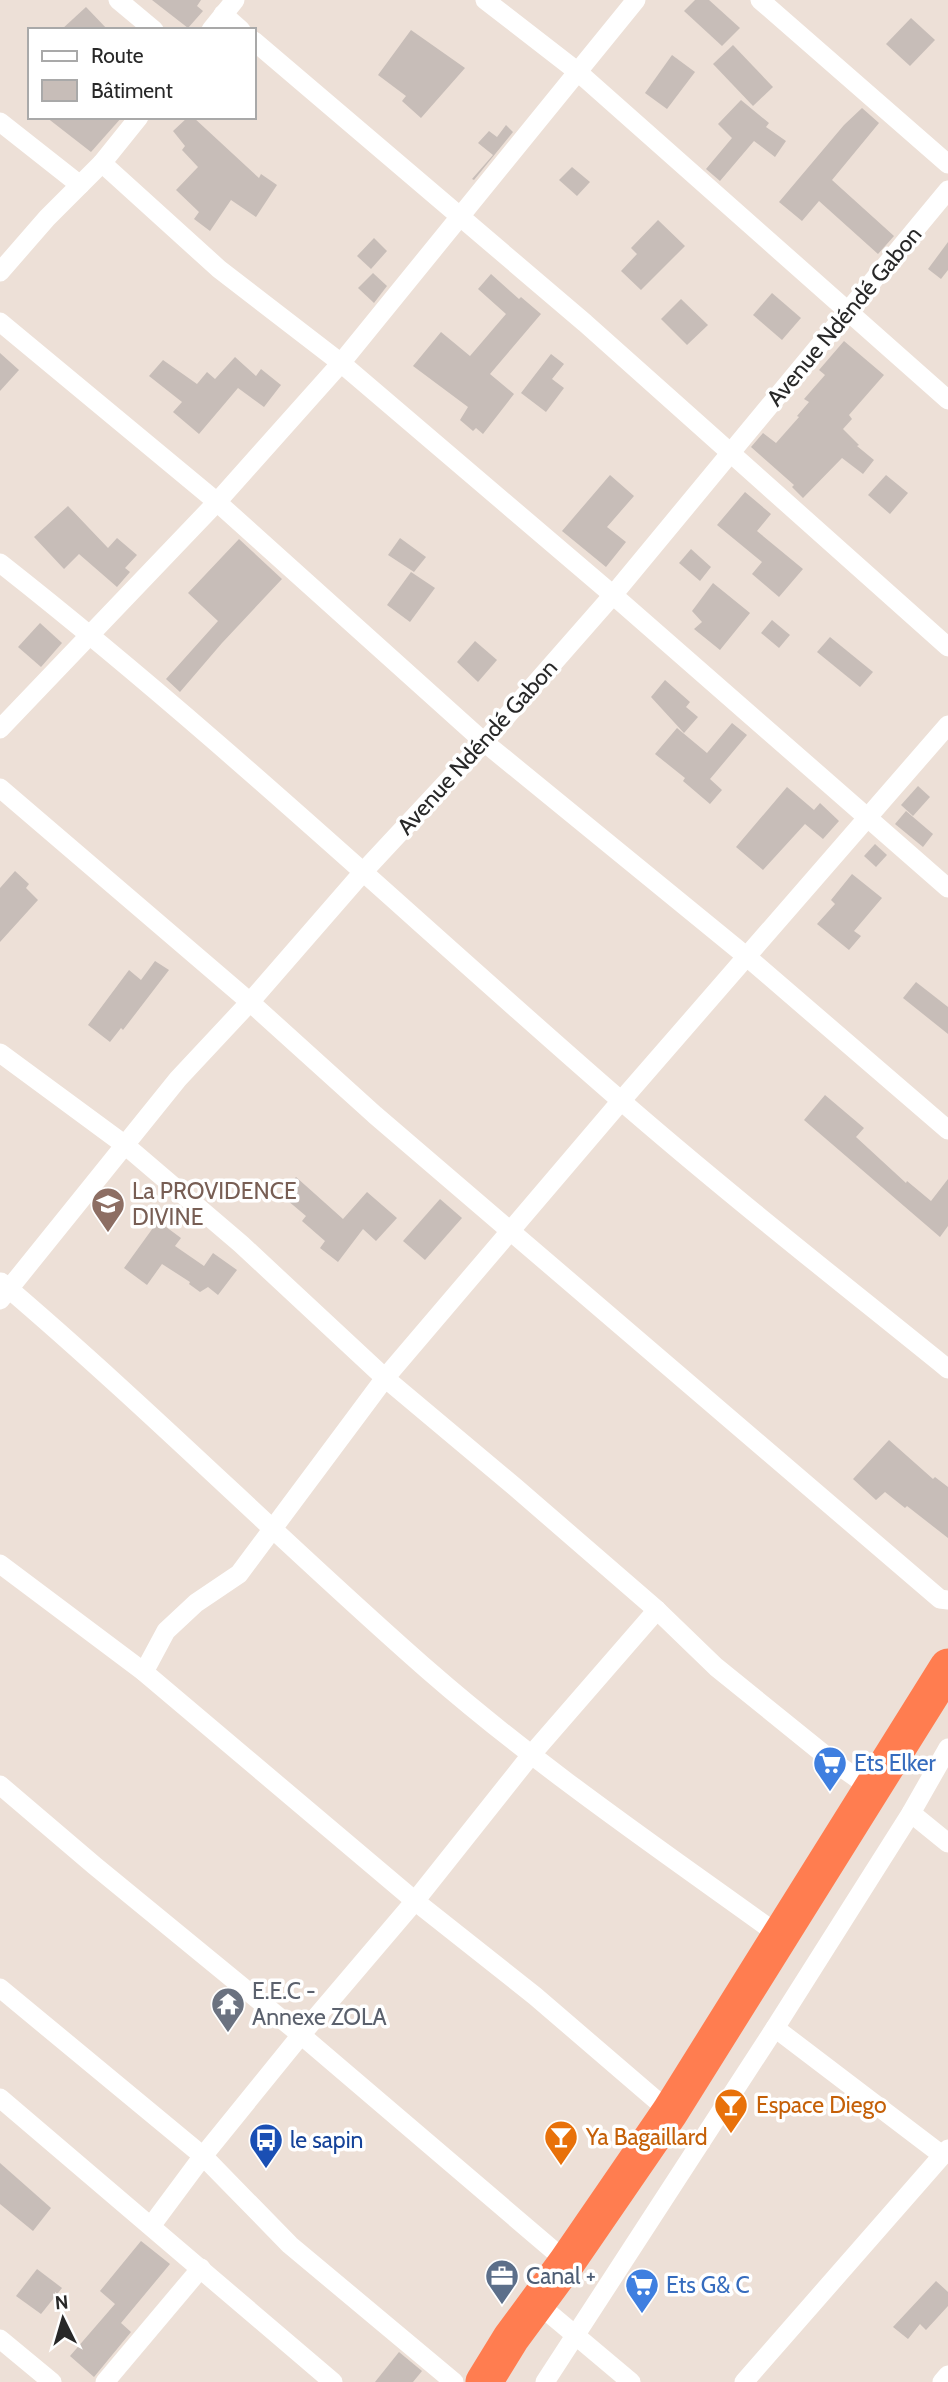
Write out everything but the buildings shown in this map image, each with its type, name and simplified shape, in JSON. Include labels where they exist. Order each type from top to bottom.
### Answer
[{"type":"highway","points":[[484,2382],[511,2338],[670,2112],[948,1667]]},
{"type":"street","points":[[118,0],[152,28]]},
{"type":"street","points":[[485,0],[578,72],[948,400]]},
{"type":"street","points":[[0,730],[216,502],[341,363],[636,0]]},
{"type":"street","points":[[760,0],[948,164]]},
{"type":"street","points":[[223,15],[239,28]]},
{"type":"street","points":[[256,43],[585,323],[948,647]]},
{"type":"street","points":[[0,272],[102,163],[137,119]]},
{"type":"street","points":[[0,122],[80,185]]},
{"type":"street","points":[[102,163],[219,269],[341,363],[613,595],[948,888]]},
{"type":"street","name":"Avenue Ndéndé Gabon","points":[[3,1290],[178,1079],[484,742],[613,595],[948,190]]},
{"type":"street","points":[[0,322],[216,502],[484,742],[746,956],[948,1130]]},
{"type":"street","points":[[0,563],[91,634],[365,871],[621,1101],[948,1369]]},
{"type":"street","points":[[144,1672],[166,1631],[196,1603],[239,1574],[385,1378],[746,956],[948,725]]},
{"type":"street","points":[[0,788],[250,1002],[374,1115],[940,1599],[948,1600]]},
{"type":"street","points":[[0,1053],[125,1145],[241,1244],[385,1378],[657,1611],[716,1667],[831,1760],[872,1789]]},
{"type":"street","points":[[3,1290],[131,1398],[430,1672],[531,1755],[780,1936]]},
{"type":"street","points":[[0,1563],[144,1672],[415,1901],[535,1996],[670,2112]]},
{"type":"street","points":[[151,2226],[300,2035],[415,1901],[531,1755],[657,1611]]},
{"type":"street","points":[[545,2382],[775,2028],[911,1813],[948,1748]]},
{"type":"street","points":[[0,1785],[567,2262]]},
{"type":"street","points":[[911,1813],[948,1843]]},
{"type":"street","points":[[0,1988],[203,2156],[290,2245],[454,2382]]},
{"type":"street","points":[[744,2382],[945,2152],[775,2028]]},
{"type":"street","points":[[0,2098],[333,2382]]},
{"type":"street","points":[[105,2382],[201,2268]]},
{"type":"street","points":[[537,2303],[631,2382]]},
{"type":"street","points":[[0,2339],[52,2382]]},
{"type":"street","points":[[942,2382],[948,2375]]},
{"type":"place","name":"La PROVIDENCE DIVINE","points":[[108,1234]]},
{"type":"place","name":"Ets Elker","points":[[830,1793]]},
{"type":"place","name":"E.E.C - Annexe ZOLA","points":[[228,2034]]},
{"type":"place","name":"Espace Diego","points":[[731,2135]]},
{"type":"place","name":"Ya Bagaillard","points":[[561,2167]]},
{"type":"place","name":"le sapin","points":[[266,2170]]},
{"type":"place","name":"Canal +","points":[[502,2306]]},
{"type":"place","name":"Ets G& C","points":[[642,2315]]}]
